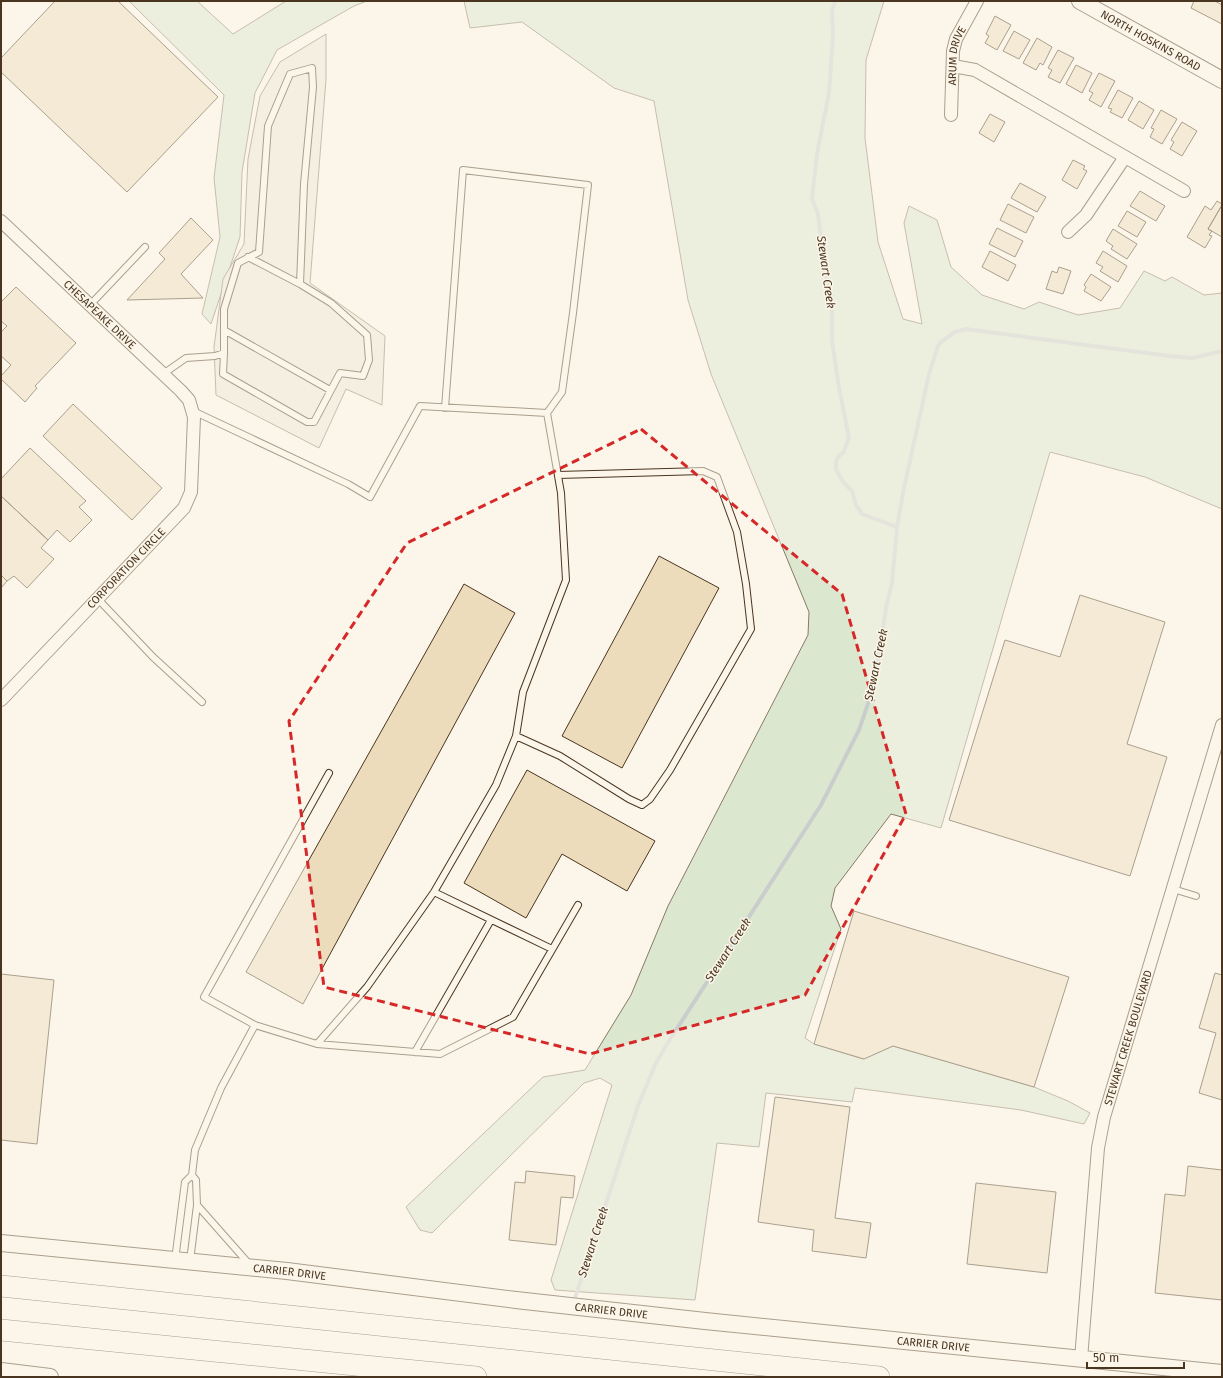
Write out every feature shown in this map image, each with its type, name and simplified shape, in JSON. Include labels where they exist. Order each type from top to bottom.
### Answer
[{"type":"highway","points":[[1,1286],[879,1377]]},
{"type":"highway","points":[[1,1330],[476,1377]]},
{"type":"street","name":"ARUM DRIVE","points":[[951,115],[953,51],[956,39],[977,1]]},
{"type":"street","name":"NORTH HOSKINS ROAD","points":[[1080,1],[1222,80]]},
{"type":"street","points":[[953,66],[975,70],[1184,191]]},
{"type":"street","points":[[1068,232],[1086,214],[1125,157]]},
{"type":"street","name":"CHESAPEAKE DRIVE","points":[[1,221],[164,374],[189,400],[193,411]]},
{"type":"street","name":"CORPORATION CIRCLE","points":[[1,700],[184,508],[189,498],[192,477],[193,411]]},
{"type":"street","name":"STEWART CREEK BOULEVARD","points":[[1082,1359],[1098,1148],[1107,1109],[1222,725]]},
{"type":"street","name":"CARRIER DRIVE","points":[[1,1243],[252,1268],[705,1321],[1222,1373]]},
{"type":"street","points":[[1,1371],[50,1377]]},
{"type":"lane","points":[[248,257],[300,284],[331,303],[367,334],[369,360],[363,376],[340,373],[314,422],[307,422],[223,374],[224,309],[238,263],[248,257],[259,252],[268,126],[290,74],[312,68],[314,87],[304,184],[300,284]]},
{"type":"lane","points":[[317,1044],[367,987],[434,892],[496,785],[516,736],[523,692],[566,580],[562,493],[547,414],[562,392],[588,185],[463,170],[445,408]]},
{"type":"lane","points":[[90,305],[145,247]]},
{"type":"lane","points":[[224,330],[330,390]]},
{"type":"lane","points":[[164,374],[186,358],[215,356],[224,353]]},
{"type":"lane","points":[[193,411],[348,484],[370,497],[420,406],[547,414]]},
{"type":"lane","points":[[516,736],[560,756],[629,799],[642,805],[650,799],[670,770],[751,629],[746,584],[737,532],[717,477],[703,471],[558,475]]},
{"type":"lane","points":[[97,598],[153,657],[202,702]]},
{"type":"lane","points":[[329,773],[204,997],[255,1025],[317,1044],[440,1054],[513,1017],[578,905]]},
{"type":"lane","points":[[1173,889],[1196,896]]},
{"type":"lane","points":[[434,892],[552,949]]},
{"type":"lane","points":[[415,1052],[491,920]]},
{"type":"lane","points":[[182,1261],[185,1182],[192,1176],[195,1150],[221,1088],[255,1025]]},
{"type":"lane","points":[[182,1261],[197,1205],[196,1180],[192,1176]]},
{"type":"lane","points":[[197,1205],[252,1268]]},
{"type":"highlighted area","points":[[641,429],[842,594],[906,814],[805,995],[590,1054],[324,987],[289,721],[407,543]]},
{"type":"green space","points":[[129,1],[197,1],[233,34],[286,1],[367,1],[354,6],[277,50],[255,93],[242,172],[240,237],[211,324],[202,314],[220,237],[214,178],[224,95]]},
{"type":"green space","points":[[464,1],[884,1],[866,60],[865,138],[878,242],[903,319],[922,324],[904,223],[909,206],[937,220],[951,267],[982,295],[1024,309],[1039,302],[1078,315],[1120,308],[1144,271],[1165,281],[1172,277],[1204,295],[1222,293],[1222,509],[1145,477],[1050,452],[941,828],[891,814],[835,888],[831,906],[841,929],[805,1038],[814,1044],[863,1059],[893,1046],[1034,1087],[1068,1101],[1090,1113],[1084,1124],[1021,1110],[855,1088],[852,1102],[766,1093],[759,1147],[717,1143],[695,1300],[555,1290],[551,1280],[612,1085],[600,1078],[584,1083],[432,1233],[420,1230],[406,1207],[543,1077],[585,1070],[631,995],[668,906],[808,635],[809,612],[711,374],[688,300],[654,101],[614,88],[522,22],[470,28]]},
{"type":"shaded area","points":[[326,34],[326,79],[310,283],[385,336],[382,405],[346,389],[319,448],[216,395],[214,347],[223,279],[244,244],[248,159],[260,96],[280,62]]},
{"type":"building","points":[[55,1],[118,1],[218,97],[127,192],[1,72],[1,58]]},
{"type":"building","points":[[1194,1],[1215,1],[1222,5],[1222,24],[1191,8]]},
{"type":"building","points":[[995,16],[1011,25],[997,50],[985,43],[989,36],[986,34]]},
{"type":"building","points":[[1014,31],[1030,40],[1019,59],[1003,51]]},
{"type":"building","points":[[1037,38],[1052,47],[1043,65],[1040,63],[1036,70],[1023,63]]},
{"type":"building","points":[[1058,50],[1074,58],[1060,83],[1048,77],[1052,70],[1048,68]]},
{"type":"building","points":[[1076,65],[1092,73],[1082,93],[1066,84]]},
{"type":"building","points":[[1099,73],[1115,81],[1101,107],[1089,100],[1093,93],[1089,91]]},
{"type":"building","points":[[1118,90],[1133,98],[1122,118],[1110,112],[1112,109],[1108,108]]},
{"type":"building","points":[[1139,101],[1154,110],[1143,129],[1128,120]]},
{"type":"building","points":[[1161,110],[1177,119],[1162,144],[1150,137],[1154,129],[1151,128]]},
{"type":"building","points":[[990,114],[1005,122],[994,142],[979,133]]},
{"type":"building","points":[[1182,122],[1197,131],[1182,156],[1170,149],[1174,142],[1171,140]]},
{"type":"building","points":[[1073,160],[1085,166],[1083,169],[1087,171],[1077,189],[1062,180]]},
{"type":"building","points":[[1020,183],[1046,197],[1037,212],[1011,198]]},
{"type":"building","points":[[1140,191],[1165,206],[1156,221],[1130,206]]},
{"type":"building","points":[[1217,201],[1222,205],[1208,229],[1212,231],[1209,235],[1212,236],[1205,248],[1187,237],[1205,206],[1211,210]]},
{"type":"building","points":[[1008,204],[1034,217],[1026,233],[1000,220]]},
{"type":"building","points":[[1222,205],[1222,237],[1208,229]]},
{"type":"building","points":[[1127,211],[1146,222],[1137,237],[1118,226]]},
{"type":"building","points":[[191,218],[213,240],[181,274],[203,298],[127,300],[165,259],[159,253]]},
{"type":"building","points":[[997,228],[1023,241],[1015,257],[989,244]]},
{"type":"building","points":[[1113,229],[1137,244],[1127,259],[1111,249],[1113,246],[1106,241]]},
{"type":"building","points":[[990,251],[1016,265],[1008,281],[982,267]]},
{"type":"building","points":[[1103,251],[1127,266],[1118,282],[1100,271],[1103,267],[1096,263]]},
{"type":"building","points":[[1059,267],[1071,271],[1063,294],[1046,289],[1052,271],[1057,273]]},
{"type":"building","points":[[1091,274],[1111,287],[1101,301],[1084,291],[1086,287],[1084,285]]},
{"type":"building","points":[[16,287],[76,343],[35,386],[37,388],[25,402],[1,379],[1,376],[11,365],[1,356],[1,332],[7,326],[1,321],[1,302]]},
{"type":"building","points":[[73,404],[162,488],[132,520],[43,436]]},
{"type":"building","points":[[30,448],[86,501],[79,507],[92,520],[70,542],[57,530],[48,540],[1,496],[1,479]]},
{"type":"building","points":[[1,496],[48,540],[41,548],[54,559],[27,588],[14,576],[7,581],[1,575]]},
{"type":"building","points":[[659,556],[719,588],[622,768],[562,736]]},
{"type":"building","points":[[1,575],[7,581],[1,588]]},
{"type":"building","points":[[464,584],[515,613],[303,1004],[246,972]]},
{"type":"building","points":[[1080,595],[1165,622],[1127,744],[1167,757],[1130,876],[949,820],[1005,640],[1060,657]]},
{"type":"building","points":[[527,770],[655,841],[627,891],[562,854],[526,918],[464,883]]},
{"type":"building","points":[[854,911],[1069,977],[1034,1087],[893,1046],[864,1059],[814,1044]]},
{"type":"building","points":[[1215,973],[1222,975],[1222,1100],[1199,1093],[1216,1033],[1199,1028]]},
{"type":"building","points":[[1,974],[54,980],[37,1144],[1,1140]]},
{"type":"building","points":[[775,1097],[850,1107],[835,1218],[871,1223],[866,1258],[812,1251],[814,1230],[758,1222]]},
{"type":"building","points":[[1188,1166],[1222,1170],[1222,1300],[1155,1293],[1165,1194],[1185,1196]]},
{"type":"building","points":[[526,1171],[575,1176],[573,1198],[561,1197],[556,1245],[509,1240],[515,1182],[525,1183]]},
{"type":"building","points":[[976,1183],[1056,1192],[1047,1273],[967,1264]]},
{"type":"waterway","name":"Stewart Creek","points":[[835,1],[832,11],[833,37],[829,93],[817,154],[812,199],[818,214],[825,274],[827,285],[832,296],[832,341],[839,388],[849,438],[843,453],[836,461],[836,469],[843,482],[852,491],[856,505],[862,514],[897,527]]},
{"type":"waterway","name":"Stewart Creek","points":[[575,1298],[638,1106],[655,1065],[821,805],[859,730],[872,692],[886,608],[892,583],[897,527],[904,488],[929,374],[938,346],[955,332],[966,329],[1192,358],[1222,351]]}]
